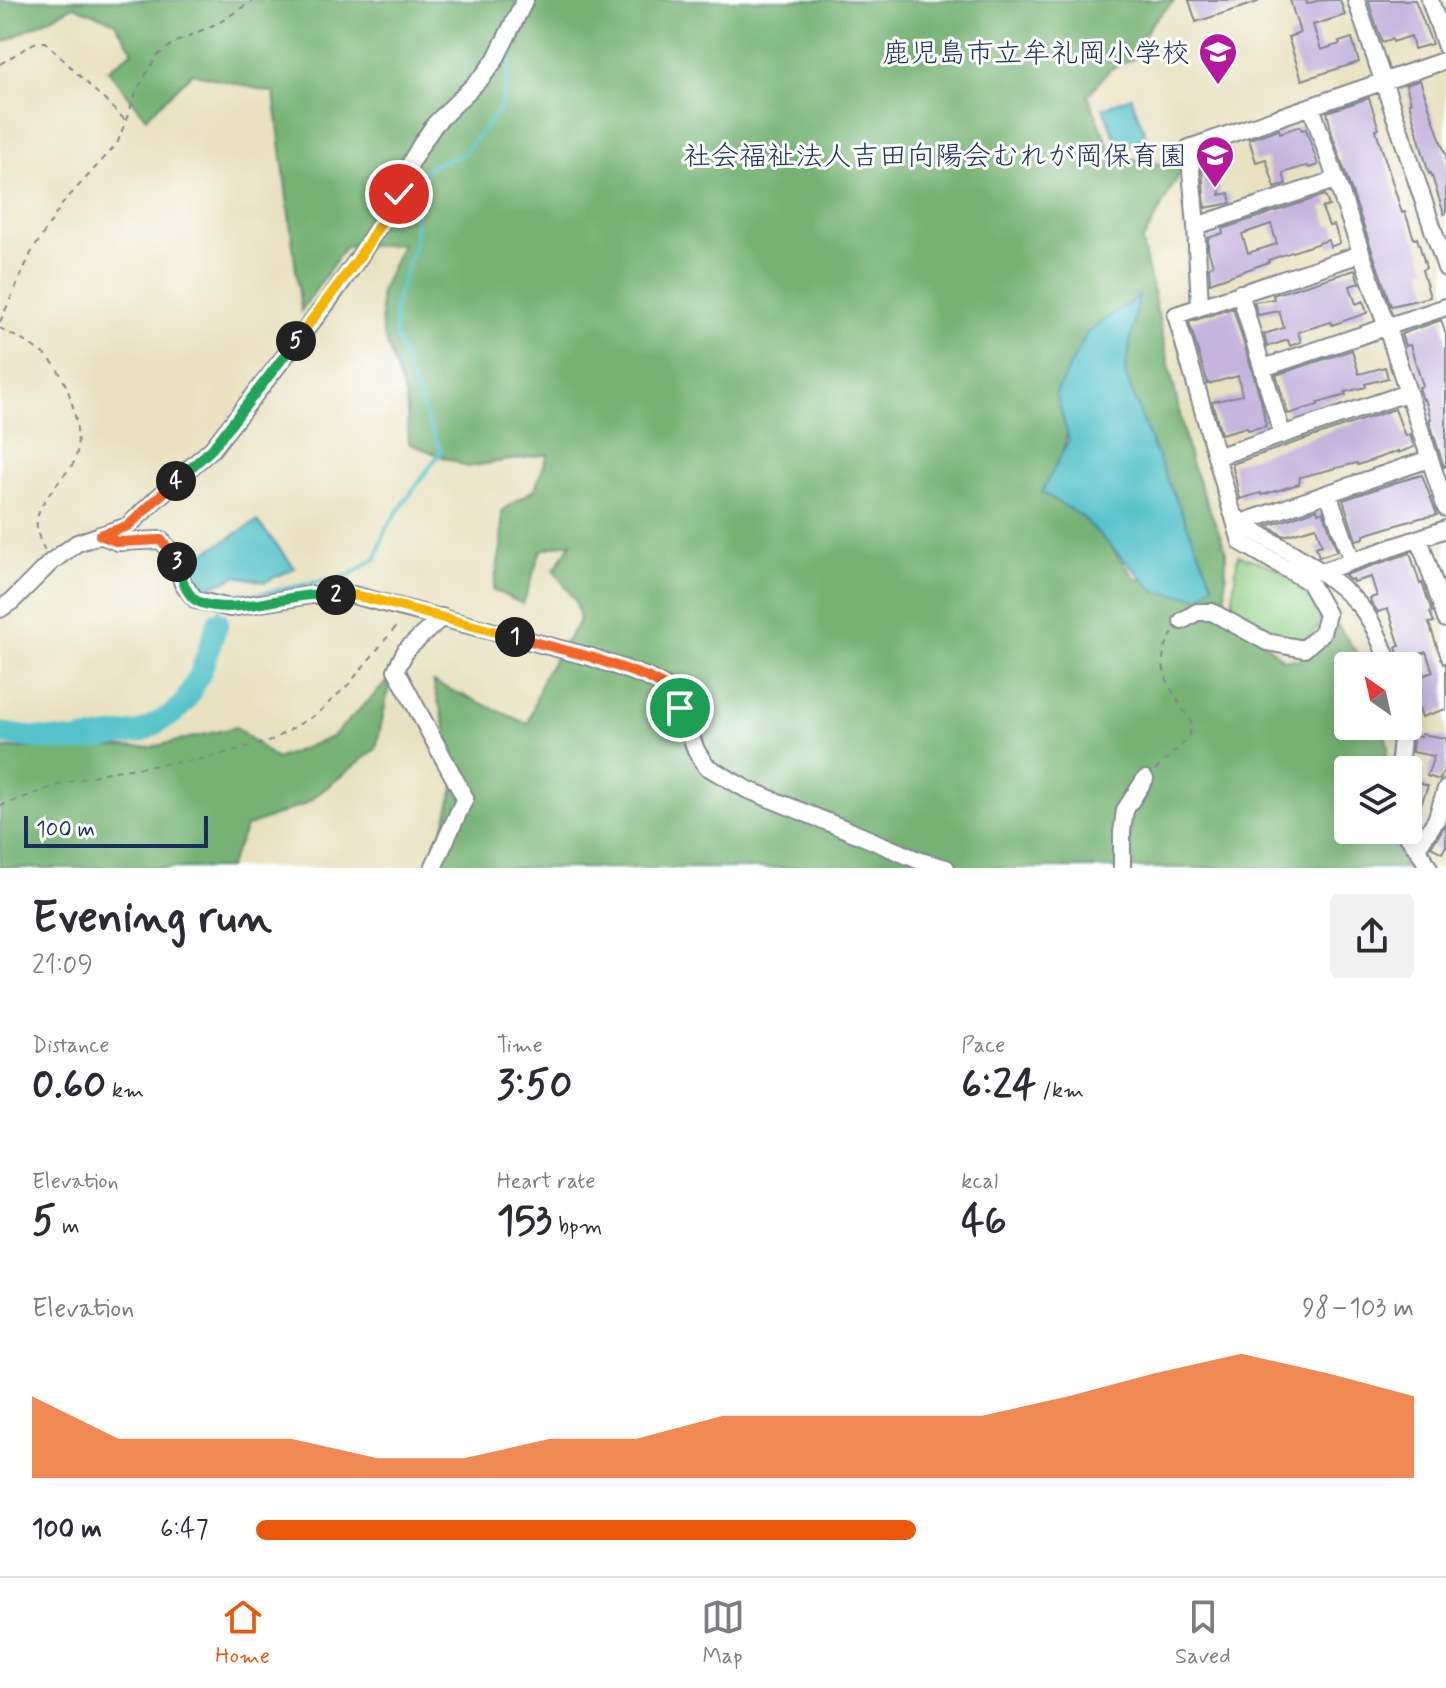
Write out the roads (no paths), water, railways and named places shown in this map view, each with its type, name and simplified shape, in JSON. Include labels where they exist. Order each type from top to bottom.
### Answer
[{"type":"street","points":[[0,609],[51,562],[77,543],[128,526],[212,449],[358,259],[399,194],[422,143],[435,124],[495,60],[525,0]]},
{"type":"street","points":[[1356,0],[1446,268]]},
{"type":"street","points":[[1430,0],[1446,47]]},
{"type":"street","points":[[1200,307],[1189,148],[1446,60]]},
{"type":"street","points":[[1311,106],[1446,508]]},
{"type":"street","points":[[1196,226],[1335,180]]},
{"type":"street","points":[[1182,621],[1197,612],[1212,612],[1267,642],[1304,649],[1322,633],[1327,614],[1309,582],[1241,542],[1176,315],[1361,254]]},
{"type":"street","points":[[1240,293],[1282,434]]},
{"type":"street","points":[[1263,368],[1446,307]]},
{"type":"street","points":[[1216,457],[1407,393]]},
{"type":"street","points":[[1236,518],[1328,493],[1429,459]]},
{"type":"street","points":[[1328,493],[1352,561]]},
{"type":"street","points":[[1236,518],[1321,572],[1360,606],[1384,652]]},
{"type":"street","points":[[1321,572],[1446,529]]},
{"type":"street","points":[[100,535],[118,542],[161,540],[175,556],[183,584],[196,600],[207,604],[230,608],[311,595],[353,595],[591,657],[647,677],[666,687],[680,708],[696,750],[706,766],[746,789],[920,861],[946,868]]},
{"type":"street","points":[[1419,538],[1446,619]]},
{"type":"street","points":[[433,868],[465,798],[396,670],[406,650],[442,617]]},
{"type":"street","points":[[1122,868],[1125,810],[1145,779]]},
{"type":"street","points":[[1417,848],[1436,820],[1446,789]]},
{"type":"street","points":[[1414,844],[1429,868]]},
{"type":"water","points":[[1131,97],[1147,138],[1119,149],[1103,108]]},
{"type":"water","points":[[1139,296],[1125,373],[1151,442],[1213,584],[1201,597],[1156,592],[1081,516],[1042,492],[1069,440],[1056,393],[1087,333]]},
{"type":"water","points":[[257,521],[295,568],[265,582],[237,576],[205,589],[191,576],[190,562]]},
{"type":"waterway","points":[[220,602],[221,594],[258,594],[348,576],[376,558],[386,528],[441,451],[395,334],[395,307],[415,241],[416,178],[435,164],[462,155],[500,109],[517,32]]},
{"type":"waterway","points":[[218,622],[219,611]]},
{"type":"waterway","points":[[0,733],[76,741],[141,732],[173,714],[185,702],[201,672],[218,622]]},
{"type":"place","name":"鹿児島市立牟礼岡小学校","points":[[1218,86]]},
{"type":"place","name":"社会福祉法人吉田向陽会むれが岡保育園","points":[[1215,189]]}]
